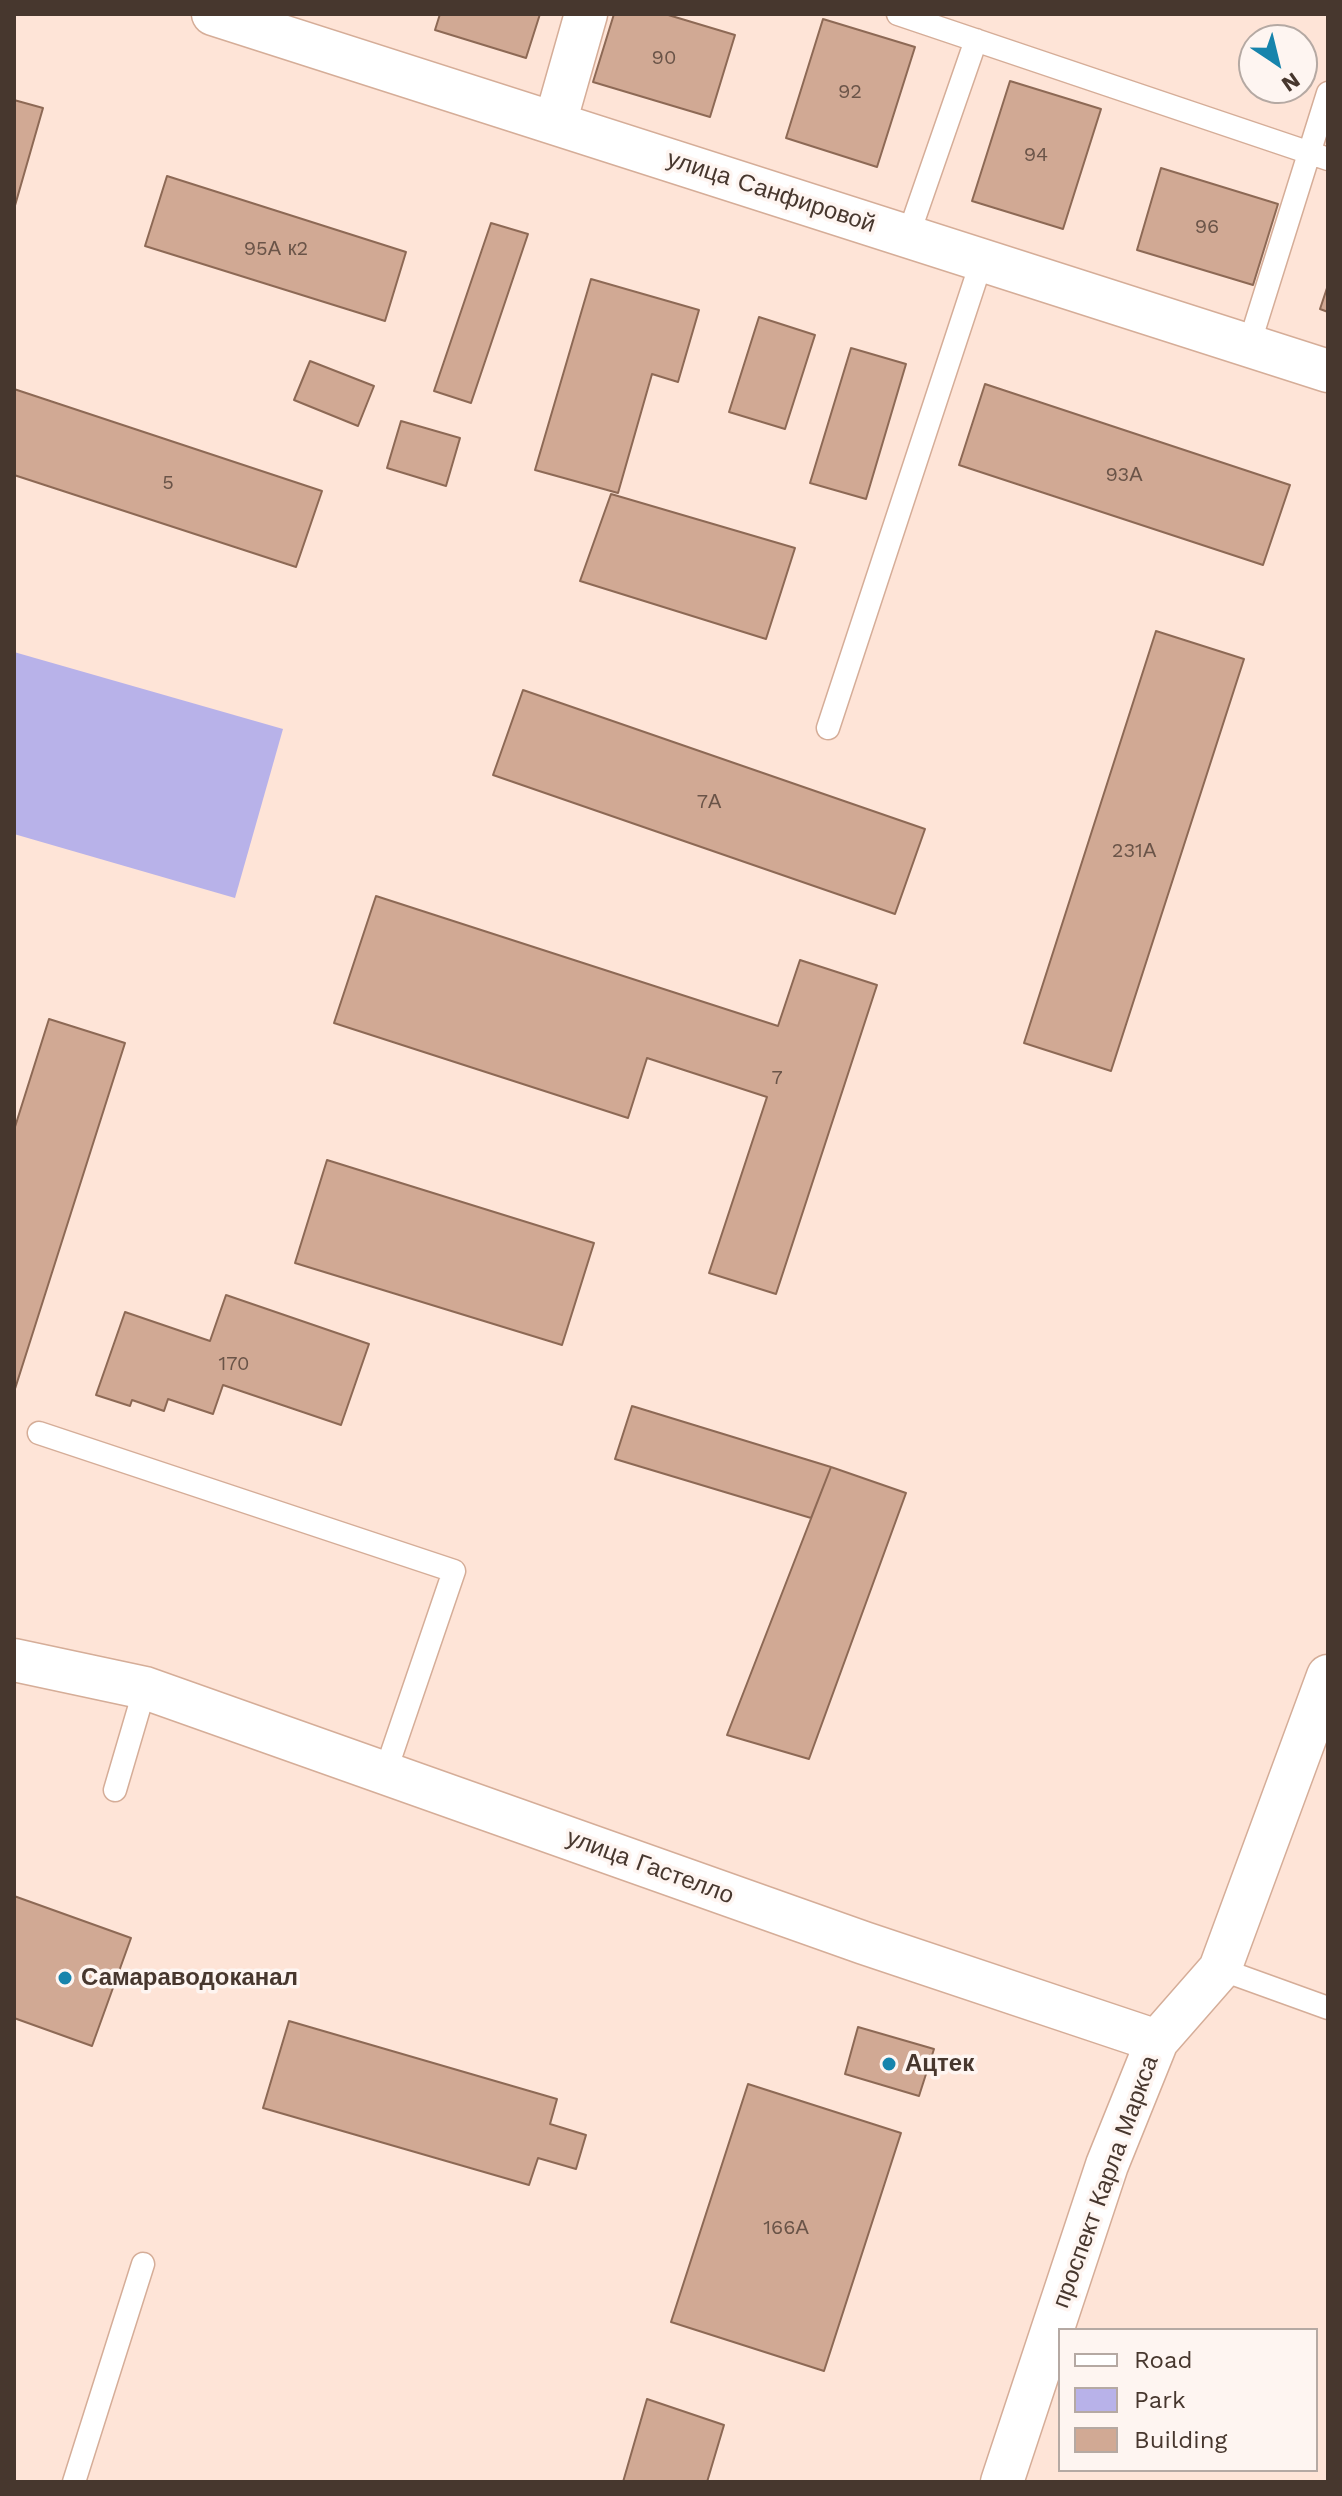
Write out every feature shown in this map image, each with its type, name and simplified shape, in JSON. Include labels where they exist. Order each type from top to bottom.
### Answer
[{"type":"street","name":"улица Санфировой","points":[[213,14],[1328,371]]},
{"type":"street","points":[[555,123],[586,14]]},
{"type":"street","name":"улица Гастелло","points":[[14,1660],[145,1688],[864,1943],[1157,2041]]},
{"type":"street","name":"проспект Карла Маркса","points":[[1002,2482],[1107,2165],[1157,2041],[1220,1969],[1328,1676]]},
{"type":"lane","points":[[898,14],[1319,156]]},
{"type":"lane","points":[[908,236],[976,40]]},
{"type":"lane","points":[[1249,345],[1319,156],[1328,93]]},
{"type":"lane","points":[[828,728],[982,260]]},
{"type":"lane","points":[[39,1433],[454,1571],[385,1773]]},
{"type":"lane","points":[[115,1790],[145,1688]]},
{"type":"lane","points":[[1220,1969],[1328,2008]]},
{"type":"lane","points":[[74,2482],[143,2264]]},
{"type":"green space","points":[[14,652],[283,729],[235,898],[14,834]]},
{"type":"building","points":[[440,14],[540,14],[526,58],[435,30]]},
{"type":"building","points":[[614,14],[665,14],[735,35],[710,117],[593,82]]},
{"type":"building","points":[[823,19],[915,47],[877,167],[786,138]]},
{"type":"building","points":[[1010,81],[1101,109],[1063,229],[972,201]]},
{"type":"building","points":[[14,100],[43,108],[14,209]]},
{"type":"building","points":[[1161,168],[1278,204],[1253,285],[1137,250]]},
{"type":"building","points":[[167,176],[406,252],[385,321],[145,246]]},
{"type":"building","points":[[491,223],[528,234],[471,403],[434,391]]},
{"type":"building","points":[[591,279],[699,310],[678,382],[652,374],[618,493],[535,470]]},
{"type":"building","points":[[1328,285],[1328,312],[1320,309]]},
{"type":"building","points":[[759,317],[815,335],[785,429],[729,412]]},
{"type":"building","points":[[851,348],[906,364],[866,499],[810,483]]},
{"type":"building","points":[[310,361],[374,386],[358,426],[294,400]]},
{"type":"building","points":[[985,384],[1290,485],[1263,565],[959,465]]},
{"type":"building","points":[[14,389],[322,491],[296,567],[14,475]]},
{"type":"building","points":[[401,421],[460,438],[446,486],[387,468]]},
{"type":"building","points":[[611,494],[795,548],[766,639],[580,581]]},
{"type":"building","points":[[1156,631],[1244,659],[1111,1071],[1024,1043]]},
{"type":"building","points":[[523,690],[925,829],[895,914],[493,775]]},
{"type":"building","points":[[376,896],[778,1026],[800,960],[877,985],[776,1294],[709,1273],[767,1097],[647,1058],[628,1118],[334,1023]]},
{"type":"building","points":[[49,1019],[125,1043],[14,1392],[14,1130]]},
{"type":"building","points":[[327,1160],[594,1243],[562,1345],[295,1263]]},
{"type":"building","points":[[226,1295],[369,1344],[341,1425],[223,1385],[213,1414],[168,1399],[164,1411],[132,1400],[130,1406],[96,1395],[125,1312],[210,1341]]},
{"type":"building","points":[[632,1406],[831,1467],[811,1518],[615,1459]]},
{"type":"building","points":[[831,1467],[906,1493],[809,1759],[727,1735]]},
{"type":"building","name":"Самараводоканал","points":[[14,1896],[131,1938],[92,2046],[14,2018]]},
{"type":"building","points":[[289,2021],[557,2099],[550,2124],[586,2135],[576,2169],[538,2158],[529,2185],[263,2108]]},
{"type":"building","name":"Ацтек","points":[[858,2027],[934,2049],[919,2096],[845,2074]]},
{"type":"building","points":[[748,2084],[901,2133],[824,2371],[671,2322]]},
{"type":"building","points":[[647,2399],[724,2425],[707,2482],[623,2482]]},
{"type":"place","name":"Самараводоканал","points":[[65,1978]]},
{"type":"place","name":"Ацтек","points":[[889,2064]]}]
